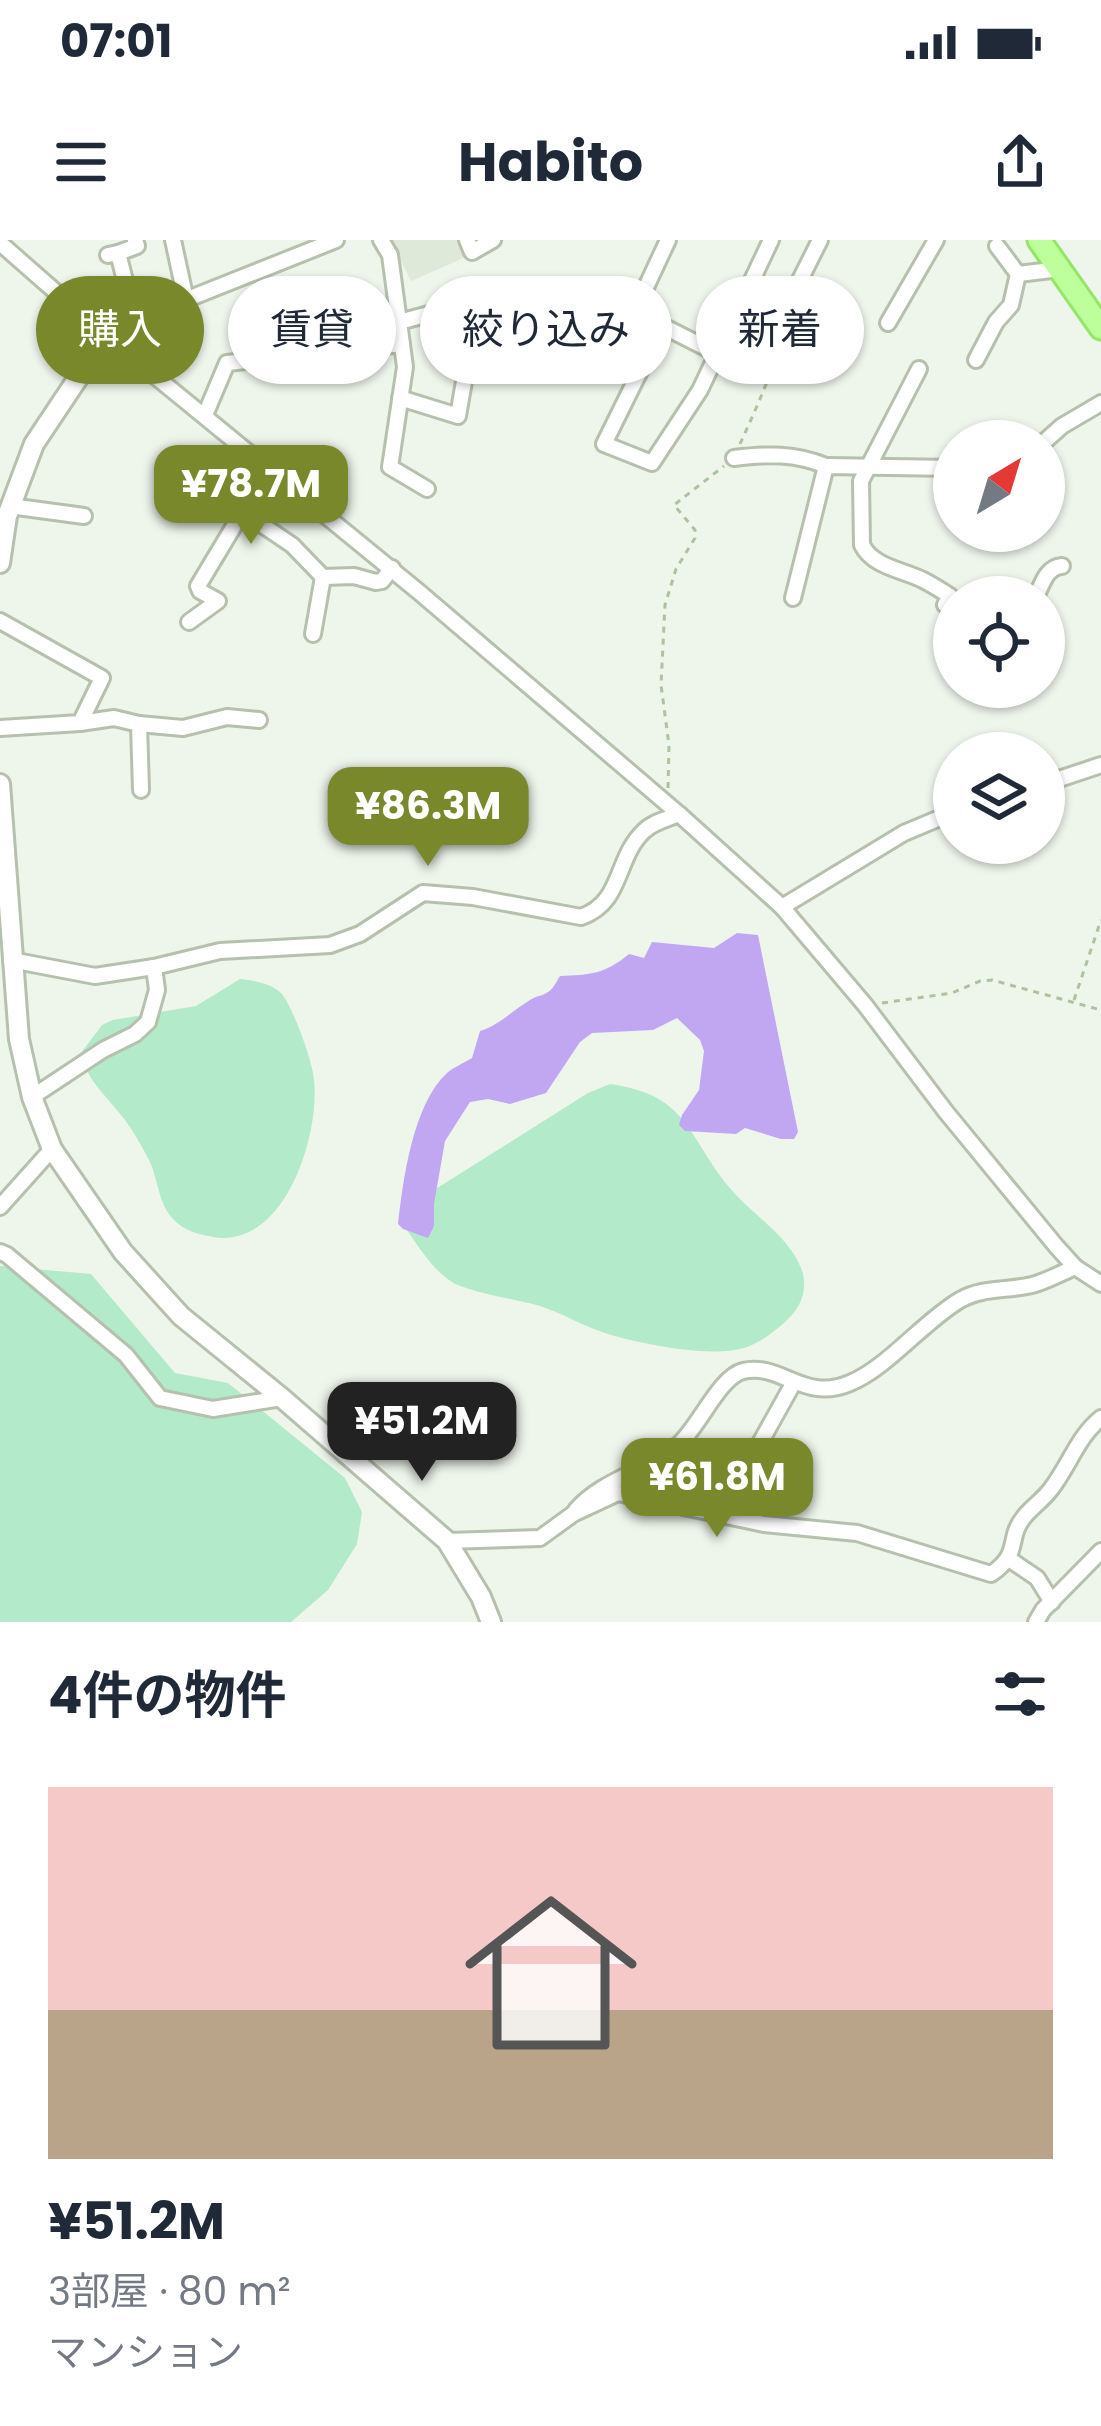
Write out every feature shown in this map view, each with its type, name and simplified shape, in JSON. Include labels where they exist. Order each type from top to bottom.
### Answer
[{"type":"main road","points":[[1040,240],[1101,328]]},
{"type":"street","points":[[120,276],[113,254],[137,246],[135,240]]},
{"type":"street","points":[[173,240],[181,276]]},
{"type":"street","points":[[204,293],[336,240]]},
{"type":"street","points":[[381,240],[389,255],[405,367],[389,467],[427,489]]},
{"type":"street","points":[[467,240],[472,252],[493,240]]},
{"type":"street","points":[[651,276],[668,240]]},
{"type":"street","points":[[753,276],[771,240]]},
{"type":"street","points":[[802,276],[820,240]]},
{"type":"street","points":[[888,323],[936,240]]},
{"type":"street","points":[[0,243],[38,276]]},
{"type":"street","points":[[976,360],[1011,305],[1018,274],[997,246]]},
{"type":"street","points":[[1018,274],[1060,269]]},
{"type":"street","points":[[399,322],[478,302],[458,416],[400,398]]},
{"type":"street","points":[[205,415],[227,363],[402,344]]},
{"type":"street","points":[[919,369],[860,481],[862,545],[866,554],[933,588]]},
{"type":"street","points":[[0,563],[6,513],[34,444],[74,384]]},
{"type":"street","points":[[166,384],[392,568],[782,907],[1075,1267],[1101,1284]]},
{"type":"street","points":[[634,384],[604,444],[652,463],[703,384]]},
{"type":"street","points":[[1065,424],[1101,403]]},
{"type":"street","points":[[734,458],[774,454],[804,457],[826,466],[933,468]]},
{"type":"street","points":[[794,598],[826,466]]},
{"type":"street","points":[[252,518],[282,477]]},
{"type":"street","points":[[6,513],[84,516]]},
{"type":"street","points":[[189,622],[218,602],[199,586],[237,520],[252,518],[292,545],[323,577],[354,576],[376,582],[392,568]]},
{"type":"street","points":[[1046,576],[1054,566],[1061,566]]},
{"type":"street","points":[[314,634],[323,577]]},
{"type":"street","points":[[0,621],[102,678],[80,723]]},
{"type":"street","points":[[0,728],[114,718],[183,728],[227,717],[260,720]]},
{"type":"street","points":[[139,724],[141,790]]},
{"type":"street","points":[[1065,777],[1101,765]]},
{"type":"street","points":[[0,784],[19,1039],[32,1097],[52,1149],[123,1252],[181,1316],[447,1541],[482,1597],[491,1622]]},
{"type":"street","points":[[11,960],[95,976],[154,968],[220,951],[330,945],[360,934],[423,893],[581,917],[596,912],[607,901],[634,841],[673,809]]},
{"type":"street","points":[[782,907],[904,833],[933,821]]},
{"type":"street","points":[[32,1097],[148,1022],[157,989],[154,968]]},
{"type":"street","points":[[0,1207],[52,1149]]},
{"type":"street","points":[[0,1252],[126,1355],[160,1398],[213,1409],[282,1398]]},
{"type":"street","points":[[573,1514],[589,1495],[670,1450],[694,1428],[729,1378],[742,1371],[763,1370],[811,1389],[833,1390],[856,1381],[958,1301],[979,1291],[1034,1285],[1075,1267]]},
{"type":"street","points":[[720,1515],[794,1382]]},
{"type":"street","points":[[447,1541],[540,1538],[573,1514],[618,1493],[764,1524],[857,1533],[991,1574],[1009,1559],[1021,1520],[1048,1494],[1084,1433],[1101,1418]]},
{"type":"street","points":[[670,1450],[696,1481]]},
{"type":"street","points":[[1036,1622],[1101,1551]]},
{"type":"street","points":[[1009,1559],[1037,1578],[1052,1602]]},
{"type":"path","points":[[673,809],[661,685],[664,605],[676,569],[695,538],[695,530],[674,505],[734,458],[767,384]]},
{"type":"path","points":[[1073,1002],[1101,920]]},
{"type":"path","points":[[865,1005],[952,993],[980,980],[992,980],[1101,1010]]},
{"type":"shaded area","points":[[391,240],[505,240],[420,276],[411,281]]},
{"type":"shaded area","points":[[737,933],[758,935],[798,1132],[794,1139],[745,1128],[736,1134],[685,1131],[679,1125],[699,1090],[704,1051],[700,1040],[677,1018],[653,1030],[592,1033],[580,1042],[546,1093],[510,1104],[488,1099],[470,1102],[445,1141],[434,1226],[428,1238],[398,1224],[412,1144],[426,1103],[447,1073],[472,1058],[480,1031],[548,992],[560,976],[597,972],[629,954],[644,958],[652,942],[714,948]]},
{"type":"green space","points":[[240,979],[262,983],[282,994],[310,1061],[314,1103],[304,1157],[278,1207],[260,1225],[238,1236],[213,1237],[187,1229],[168,1213],[144,1150],[93,1081],[81,1053],[102,1025],[196,1006]]},
{"type":"green space","points":[[610,1084],[636,1089],[671,1107],[729,1187],[795,1256],[804,1281],[801,1301],[762,1340],[730,1351],[695,1351],[608,1334],[540,1306],[452,1282],[405,1227],[415,1202],[588,1093]]},
{"type":"green space","points":[[0,1266],[91,1274],[175,1373],[228,1383],[345,1478],[362,1512],[357,1544],[328,1590],[291,1622],[0,1622]]}]
